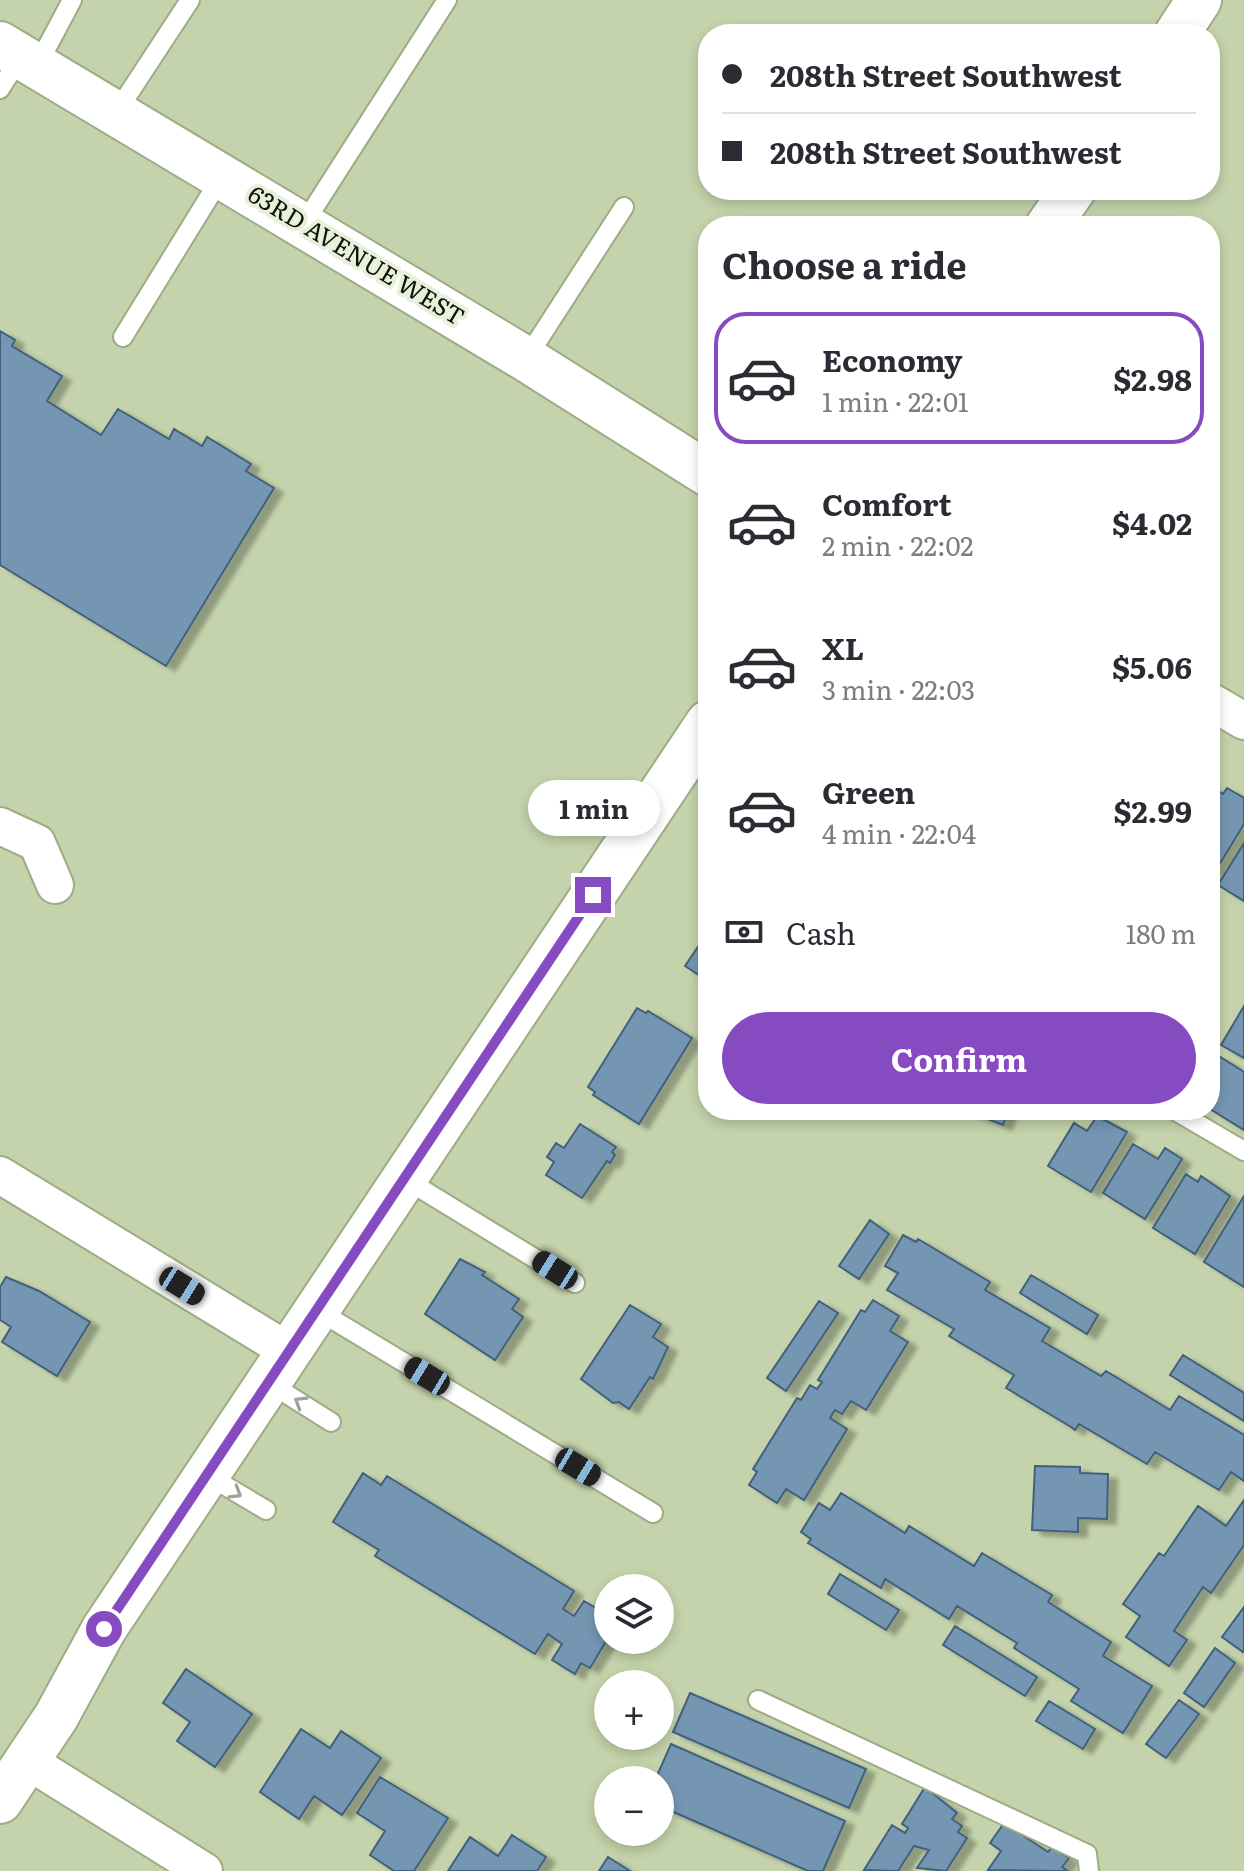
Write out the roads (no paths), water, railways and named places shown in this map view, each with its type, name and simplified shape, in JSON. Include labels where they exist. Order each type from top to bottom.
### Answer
[{"type":"street","points":[[1183,24],[1199,0]]},
{"type":"street","name":"63RD AVENUE WEST","points":[[14,64],[116,113],[526,359],[698,468]]},
{"type":"street","points":[[1220,707],[1244,721]]},
{"type":"street","points":[[0,1801],[56,1717],[104,1629],[698,738]]},
{"type":"street","points":[[0,826],[37,843],[55,885]]},
{"type":"street","points":[[0,1175],[279,1368]]},
{"type":"street","points":[[26,1760],[204,1871]]},
{"type":"lane","points":[[14,64],[72,0]]},
{"type":"lane","points":[[116,113],[190,0]]},
{"type":"lane","points":[[303,225],[447,0]]},
{"type":"lane","points":[[123,337],[222,176]]},
{"type":"lane","points":[[526,359],[624,207]]},
{"type":"lane","points":[[1191,1120],[1244,1151]]},
{"type":"lane","points":[[405,1179],[575,1283]]},
{"type":"lane","points":[[317,1310],[653,1513]]},
{"type":"lane","points":[[279,1368],[331,1422]]},
{"type":"lane","points":[[207,1475],[266,1510]]},
{"type":"lane","points":[[758,1700],[1087,1854],[1089,1871]]}]
